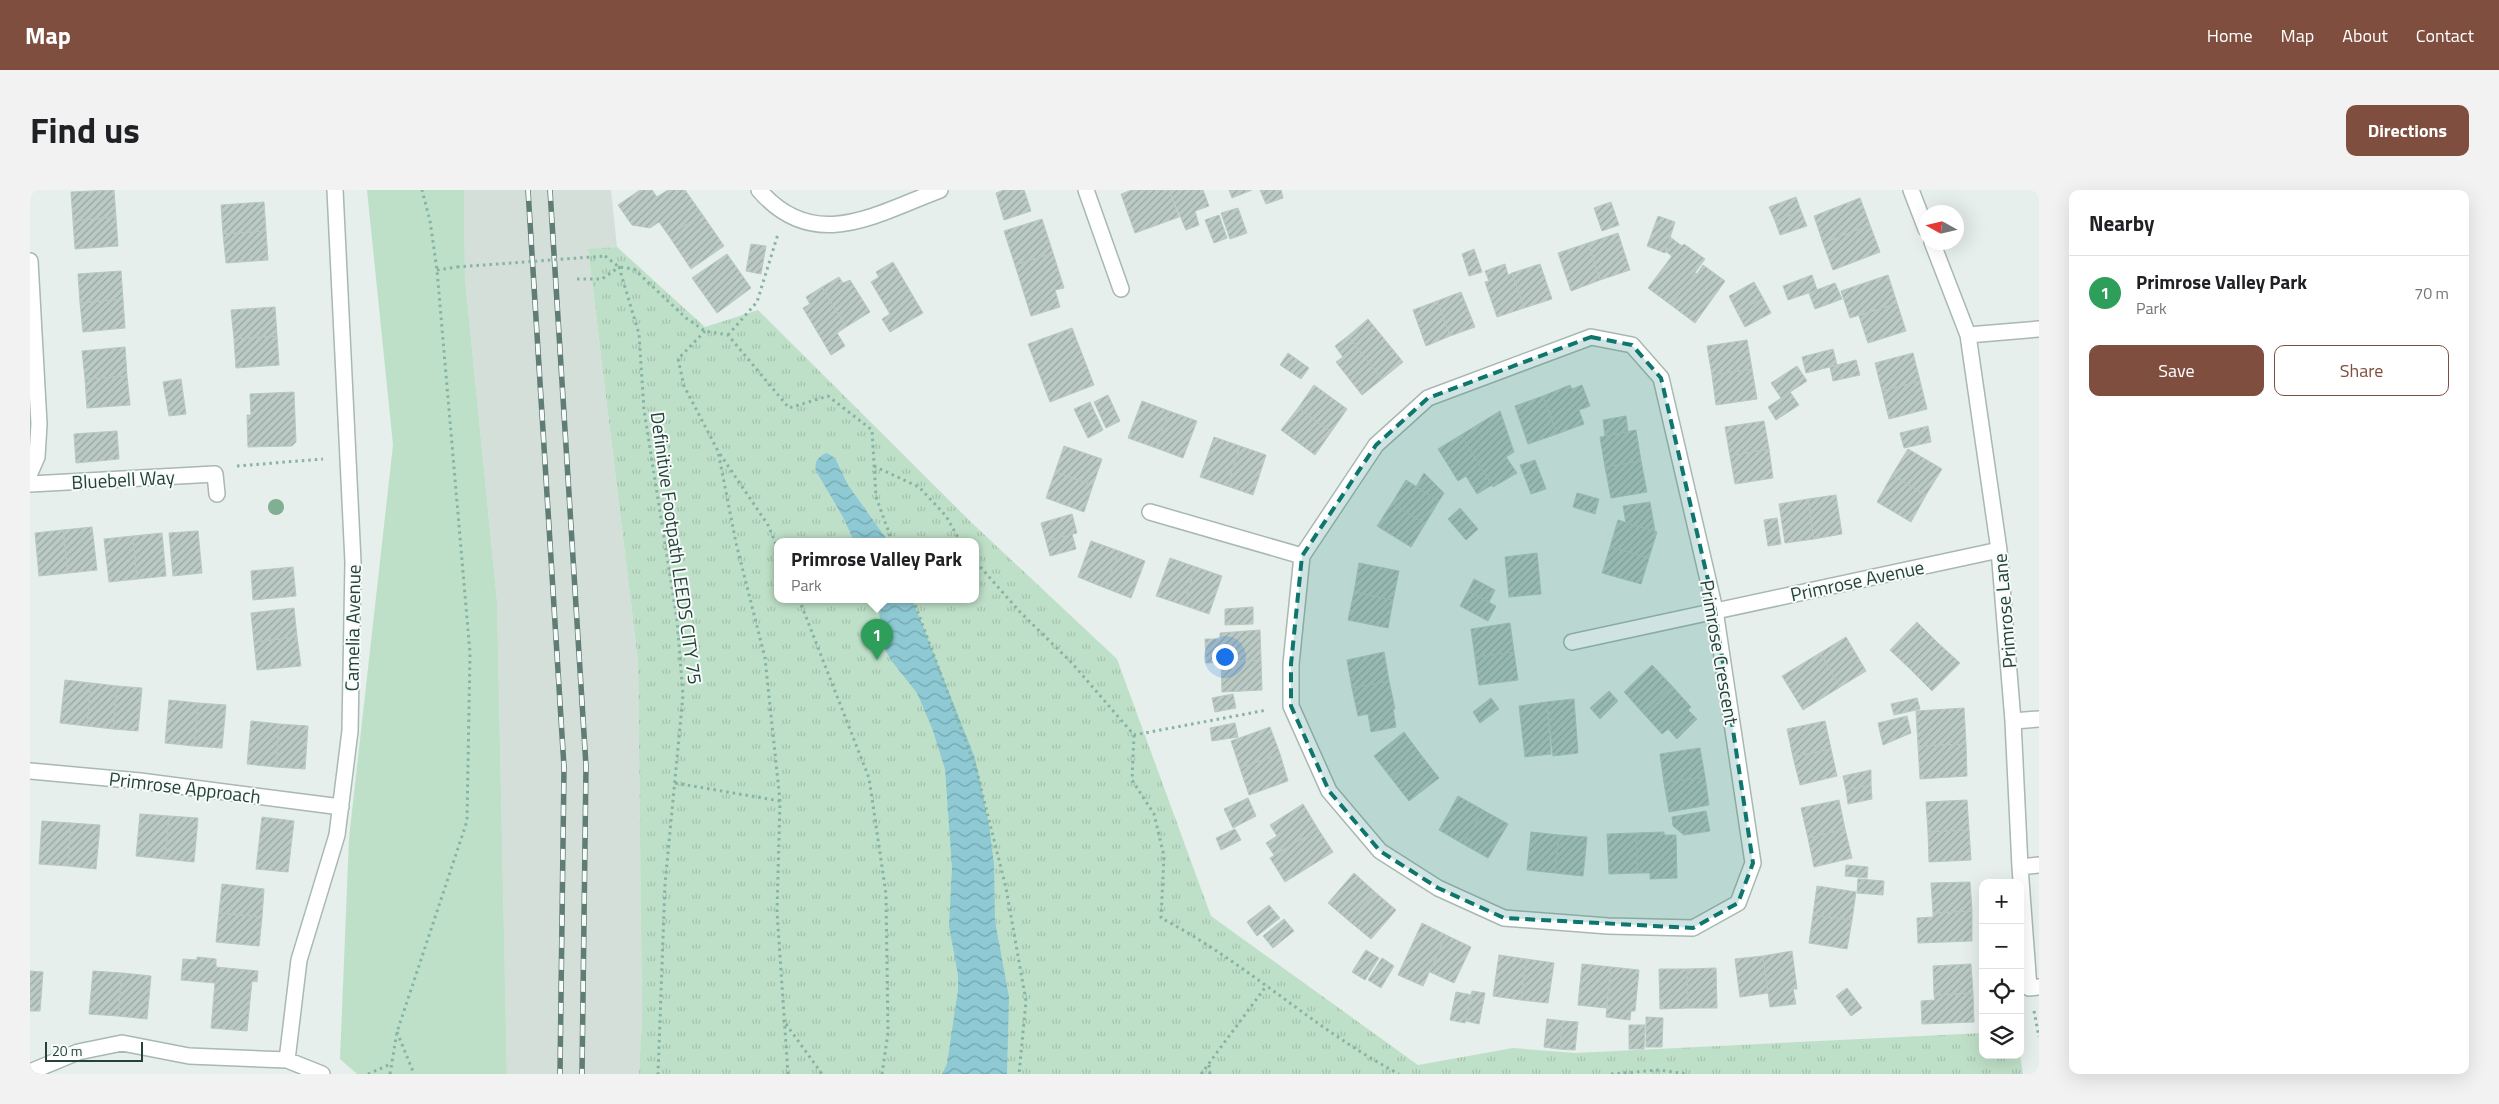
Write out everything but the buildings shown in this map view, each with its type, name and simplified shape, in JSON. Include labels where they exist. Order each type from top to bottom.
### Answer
[{"type":"street","name":"Camelia Avenue","points":[[287,1060],[299,960],[337,835],[350,731],[353,572],[346,458],[335,190]]},
{"type":"street","points":[[759,190],[783,214],[806,223],[831,226],[855,222],[940,190]]},
{"type":"street","points":[[1086,190],[1121,289]]},
{"type":"street","points":[[1911,190],[1919,211]]},
{"type":"street","name":"Primrose Lane","points":[[1935,250],[1968,335],[2000,550],[2013,721],[2020,867],[2034,988]]},
{"type":"street","points":[[30,261],[39,424],[37,457],[30,473]]},
{"type":"street","points":[[1968,335],[2039,329]]},
{"type":"street","name":"Primrose Crescent","points":[[1591,337],[1632,345],[1661,378],[1716,610],[1753,863],[1738,903],[1693,928],[1608,926],[1504,918],[1438,888],[1380,851],[1329,791],[1291,706],[1291,664],[1302,556],[1376,445],[1428,398],[1591,337]]},
{"type":"street","points":[[215,474],[217,494]]},
{"type":"street","name":"Bluebell Way","points":[[30,484],[215,474]]},
{"type":"street","points":[[1150,512],[1302,556]]},
{"type":"street","name":"Primrose Avenue","points":[[1572,642],[2000,550]]},
{"type":"street","points":[[2013,721],[2039,719]]},
{"type":"street","name":"Primrose Approach","points":[[30,771],[140,781],[340,807]]},
{"type":"street","points":[[2020,867],[2039,865]]},
{"type":"street","points":[[30,1072],[78,1052],[122,1043],[189,1056],[287,1060],[322,1074]]},
{"type":"path","points":[[390,1074],[397,1032],[467,821],[470,653],[437,270],[430,221],[422,190]]},
{"type":"path","points":[[728,335],[757,302],[783,214]]},
{"type":"path","points":[[437,270],[606,256],[619,267],[634,269],[686,318],[705,331],[728,335],[789,408],[828,396],[872,430],[876,497],[891,538]]},
{"type":"path","points":[[577,279],[602,279],[619,267]]},
{"type":"path","name":"Definitive Footpath LEEDS CITY 75","points":[[619,267],[639,334],[644,410],[677,620],[683,695],[665,884],[658,1074]]},
{"type":"path","points":[[705,331],[678,359],[684,386],[718,451],[768,525],[774,539]]},
{"type":"path","points":[[718,451],[736,543],[766,658],[780,801],[777,912],[788,1074]]},
{"type":"path","points":[[215,474],[238,466],[346,458]]},
{"type":"path","points":[[874,466],[919,487],[946,516],[958,538]]},
{"type":"path","points":[[979,565],[1020,612],[1070,662],[1134,735],[1132,780],[1154,814],[1164,856],[1162,918],[1192,934],[1364,1055],[1400,1074]]},
{"type":"path","points":[[801,603],[870,778],[886,894],[888,1033],[882,1074]]},
{"type":"path","points":[[914,603],[977,772],[1006,888],[1026,1001],[1019,1074]]},
{"type":"path","points":[[1134,735],[1291,706]]},
{"type":"path","points":[[675,784],[780,801]]},
{"type":"path","points":[[1201,1074],[1267,985]]},
{"type":"path","points":[[786,1023],[822,1074]]},
{"type":"path","points":[[397,1032],[414,1074]]},
{"type":"path","points":[[368,1074],[391,1064]]},
{"type":"path","points":[[1209,1064],[1210,1074]]},
{"type":"path","points":[[1612,1074],[1659,1070],[1687,1074]]},
{"type":"highlighted area","points":[[1591,337],[1632,345],[1661,378],[1715,610],[1753,863],[1738,903],[1693,928],[1504,918],[1438,888],[1380,851],[1329,791],[1291,706],[1291,664],[1302,556],[1376,445],[1428,398]]},
{"type":"shaded area","points":[[464,190],[611,190],[617,247],[588,250],[638,661],[642,1017],[639,1074],[507,1074],[497,601],[465,278]]},
{"type":"green space","points":[[367,190],[464,190],[465,278],[497,601],[507,1074],[357,1074],[340,1059],[349,838],[393,445]]},
{"type":"green space","points":[[617,247],[705,327],[758,310],[972,523],[1117,659],[1211,916],[1418,1065],[1513,1048],[1575,1053],[1979,1033],[1979,1059],[2021,1059],[2023,1074],[639,1074],[642,1017],[638,661],[588,249]]},
{"type":"water","points":[[827,453],[835,458],[848,485],[886,538],[853,538],[843,517],[816,471],[817,460]]},
{"type":"water","points":[[878,603],[914,603],[975,758],[989,825],[994,864],[995,921],[1009,997],[1007,1074],[942,1074],[947,1064],[958,990],[958,975],[949,926],[952,868],[945,769],[932,728],[917,693],[890,659],[882,643]]},
{"type":"railway","points":[[528,190],[564,767],[560,1074]]},
{"type":"railway","points":[[550,190],[586,766],[582,1074]]},
{"type":"place","name":"Primrose Valley Park","points":[[877,660]]}]
